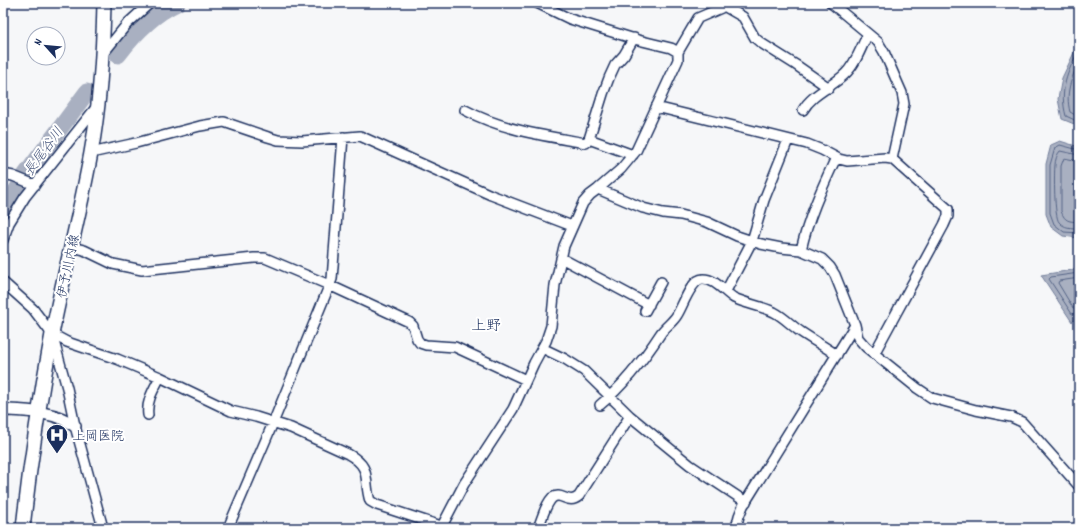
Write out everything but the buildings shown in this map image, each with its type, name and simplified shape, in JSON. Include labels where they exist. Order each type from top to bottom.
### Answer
[{"type":"main road","name":"伊予川内線","points":[[23,528],[34,438],[52,334],[72,247],[91,153],[98,105],[104,3]]},
{"type":"street","points":[[102,54],[127,24],[150,3]]},
{"type":"street","points":[[831,3],[878,42],[902,93],[904,104],[892,159]]},
{"type":"street","points":[[539,4],[570,19],[671,48],[678,52]]},
{"type":"street","points":[[52,334],[67,342],[117,359],[160,377],[231,411],[290,428],[356,458],[365,471],[370,501],[377,505],[441,527],[464,484],[513,409],[546,341],[551,326],[555,285],[564,246],[583,203],[590,195],[598,190],[621,169],[636,152],[678,60],[678,52],[698,18],[721,8],[725,4],[743,17],[755,38],[829,88]]},
{"type":"street","points":[[803,110],[807,103],[846,74],[854,64],[868,34]]},
{"type":"street","points":[[465,110],[486,120],[532,134],[586,143],[589,139],[602,94],[609,78],[634,38]]},
{"type":"street","points":[[3,240],[9,223],[32,184],[98,105]]},
{"type":"street","points":[[656,107],[788,140],[822,150],[839,159],[847,161],[885,158],[892,159],[948,209],[948,216],[874,354]]},
{"type":"street","points":[[91,153],[200,126],[224,122],[268,138],[278,140],[302,141],[360,136],[491,195],[572,226]]},
{"type":"street","points":[[228,528],[332,279],[343,137]]},
{"type":"street","points":[[589,139],[633,155]]},
{"type":"street","points":[[726,292],[752,241],[764,200],[788,140]]},
{"type":"street","points":[[801,250],[815,203],[834,162],[839,159]]},
{"type":"street","points":[[3,174],[13,176],[32,184]]},
{"type":"street","points":[[598,190],[643,208],[663,213],[681,214],[707,222],[737,236],[761,244],[801,250],[822,259],[835,275],[855,325],[858,338],[866,347],[916,388],[932,398],[976,410],[1011,417],[1022,422],[1079,486]]},
{"type":"street","points":[[72,247],[84,250],[112,264],[142,270],[265,258],[329,285],[409,322],[414,326],[417,339],[420,343],[426,345],[455,347],[526,380]]},
{"type":"street","points":[[561,258],[647,308],[660,282]]},
{"type":"street","points":[[600,405],[610,397],[650,350],[662,332],[675,318],[693,284],[699,280],[704,279],[722,287],[726,292],[735,298],[776,313],[802,333],[838,355]]},
{"type":"street","points":[[3,282],[33,309],[52,334],[103,528]]},
{"type":"street","points":[[736,528],[739,516],[746,502],[838,355],[855,325]]},
{"type":"street","points":[[542,348],[565,359],[584,371],[630,416],[690,465],[746,502]]},
{"type":"street","points":[[148,415],[147,409],[150,397],[160,377]]},
{"type":"street","points":[[3,411],[7,410],[38,413],[56,417],[75,426]]},
{"type":"street","points":[[538,528],[552,498],[562,496],[572,500],[579,496],[630,416]]},
{"type":"water","points":[[1079,42],[1079,126],[1062,119],[1058,99],[1062,78]]},
{"type":"water","points":[[1060,141],[1079,147],[1079,238],[1063,236],[1051,227],[1046,214],[1046,164],[1051,145]]},
{"type":"water","points":[[1079,269],[1079,315],[1072,322],[1041,275]]},
{"type":"waterway","name":"長尾谷川","points":[[118,55],[144,25],[177,3]]},
{"type":"waterway","name":"長尾谷川","points":[[3,213],[26,174],[87,92]]},
{"type":"place","name":"上岡医院","points":[[57,454]]},
{"type":"district","name":"上野","points":[[486,325]]}]
